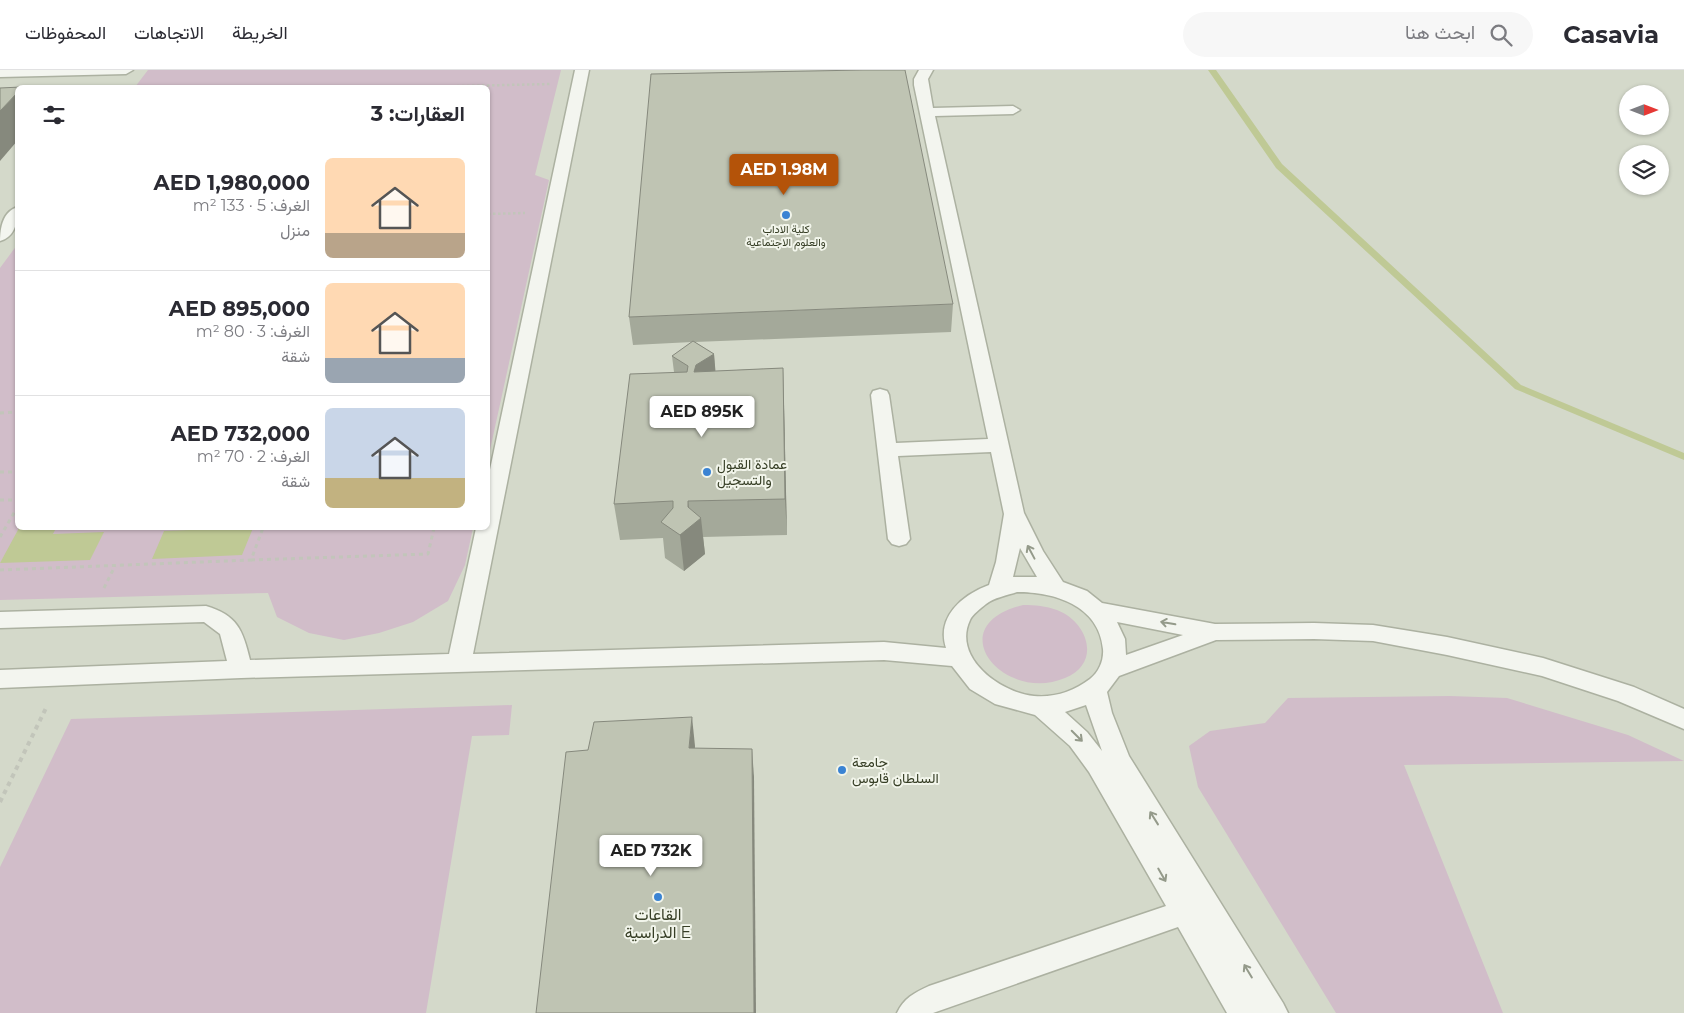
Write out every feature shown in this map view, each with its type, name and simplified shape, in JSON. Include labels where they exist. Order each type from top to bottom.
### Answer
[{"type":"lane","points":[[0,73],[126,70]]},
{"type":"lane","points":[[117,82],[126,70]]},
{"type":"lane","points":[[919,76],[1014,513],[1037,562],[1055,587]]},
{"type":"lane","points":[[490,512],[581,77]]},
{"type":"lane","points":[[927,112],[1013,110]]},
{"type":"lane","points":[[0,236],[15,216]]},
{"type":"lane","points":[[880,395],[900,539]]},
{"type":"lane","points":[[888,450],[1000,445]]},
{"type":"lane","points":[[999,587],[1007,562],[1014,513]]},
{"type":"lane","points":[[459,664],[486,530]]},
{"type":"lane","points":[[1113,669],[1116,648],[1111,628],[1096,610],[1078,596],[1055,587],[1036,584],[1016,584],[999,587],[975,598],[959,616],[956,648],[970,676],[990,691],[1014,702],[1040,705],[1061,704],[1079,699],[1094,691],[1113,669],[1216,632]]},
{"type":"lane","points":[[1096,610],[1216,632],[1314,631],[1373,633],[1447,646],[1552,670],[1626,694],[1684,719]]},
{"type":"lane","points":[[0,620],[206,614],[220,619],[230,629],[241,669]]},
{"type":"lane","points":[[0,680],[241,669],[956,648]]},
{"type":"lane","points":[[1094,691],[1105,728],[1118,760],[1273,1013]]},
{"type":"lane","points":[[1040,705],[1063,722],[1083,742],[1243,1013]]},
{"type":"lane","points":[[912,1013],[921,1004],[938,996],[1184,912]]},
{"type":"path","points":[[429,85],[581,77]]},
{"type":"path","points":[[490,214],[553,212]]},
{"type":"path","points":[[0,413],[15,412]]},
{"type":"path","points":[[0,472],[15,472]]},
{"type":"path","points":[[0,500],[15,500]]},
{"type":"path","points":[[0,537],[15,511]]},
{"type":"path","points":[[251,560],[262,530]]},
{"type":"path","points":[[0,570],[428,554],[434,530]]},
{"type":"path","points":[[0,802],[61,677]]},
{"type":"shaded area","name":"جامعة السلطان قابوس","points":[[0,70],[1684,70],[1684,1013],[0,1013]]},
{"type":"shaded area","points":[[148,70],[561,70],[535,175],[549,180],[490,450],[490,85],[137,85]]},
{"type":"shaded area","points":[[15,248],[15,530],[473,530],[465,565],[448,601],[413,622],[379,633],[344,640],[309,633],[277,617],[268,593],[0,600],[0,268]]},
{"type":"shaded area","points":[[18,530],[55,530],[53,534],[104,532],[90,560],[0,563]]},
{"type":"shaded area","points":[[252,530],[242,555],[152,559],[164,531]]},
{"type":"shaded area","points":[[1023,605],[1057,610],[1077,624],[1083,633],[1087,653],[1084,663],[1077,671],[1065,678],[1042,683],[1021,681],[1002,672],[989,659],[983,644],[985,629],[998,615]]},
{"type":"shaded area","points":[[1450,696],[1507,698],[1628,735],[1684,761],[1404,765],[1503,1013],[1336,1013],[1198,787],[1189,746],[1210,731],[1265,723],[1288,698]]},
{"type":"shaded area","points":[[512,705],[509,735],[472,736],[426,1013],[0,1013],[0,867],[71,719]]},
{"type":"building","name":"كلية الاداب والعلوم الاجتماعية","points":[[905,70],[953,304],[629,317],[651,74]]},
{"type":"building","points":[[15,87],[15,95],[0,111],[0,88]]},
{"type":"building","name":"عمادة القبول والتسجيل","points":[[693,341],[714,354],[696,365],[694,372],[783,368],[785,499],[688,501],[688,507],[701,518],[680,535],[661,522],[673,508],[673,501],[614,504],[630,374],[687,372],[688,366],[672,356]]},
{"type":"building","name":"القاعات الدراسية E","points":[[692,717],[689,748],[752,749],[754,1013],[536,1013],[566,752],[588,750],[594,722]]},
{"type":"waterway","points":[[1212,70],[1279,166],[1518,387],[1684,457]]},
{"type":"place","name":"كلية الاداب والعلوم الاجتماعية","points":[[786,215]]},
{"type":"place","name":"عمادة القبول والتسجيل","points":[[707,472]]},
{"type":"place","name":"جامعة السلطان قابوس","points":[[842,770]]},
{"type":"place","name":"القاعات الدراسية E","points":[[658,897]]}]
